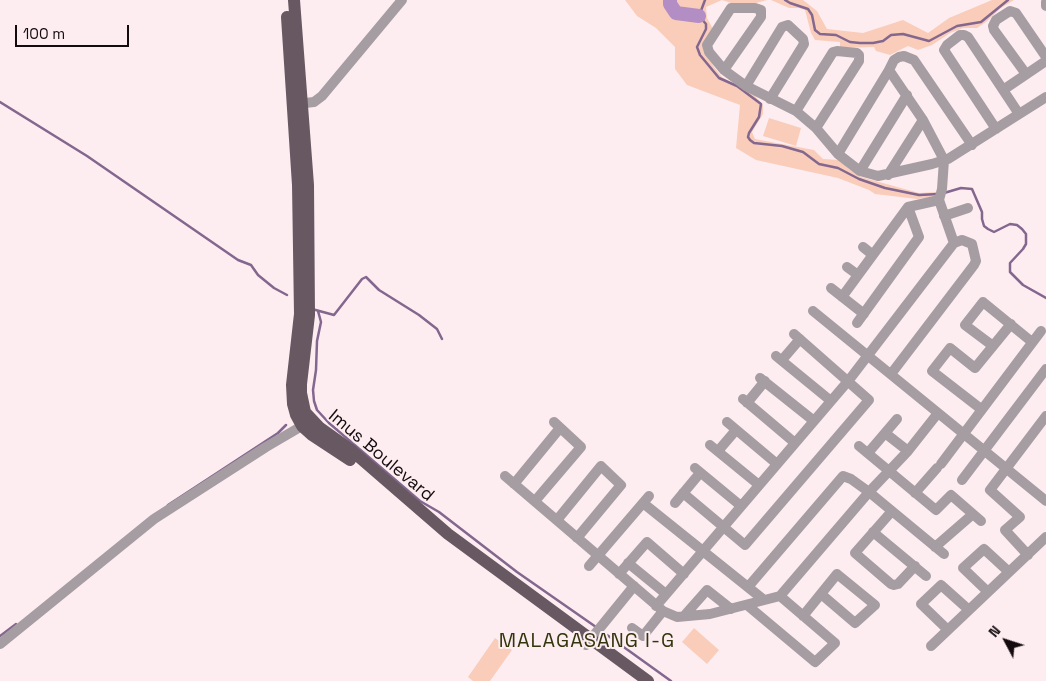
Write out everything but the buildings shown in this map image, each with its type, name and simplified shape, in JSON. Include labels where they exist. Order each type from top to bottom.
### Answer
[{"type":"main road","name":"Imus Boulevard","points":[[286,0],[297,104]]},
{"type":"main road","name":"Imus Boulevard","points":[[294,0],[300,314],[292,395],[296,415],[307,423],[312,435],[346,457],[444,541],[648,681]]},
{"type":"main road","name":"Imus Boulevard","points":[[589,642],[634,681]]},
{"type":"street","points":[[297,104],[314,102],[322,96],[402,0]]},
{"type":"street","points":[[724,70],[761,17],[761,10],[734,7],[728,10],[707,45],[709,52],[724,70],[746,86],[796,111],[816,128],[838,154],[860,170],[878,176],[944,160],[1046,97]]},
{"type":"street","points":[[1003,90],[1026,74],[1046,59],[1016,13],[1010,11],[996,20],[993,26],[994,30],[1026,74]]},
{"type":"street","points":[[746,86],[782,28],[788,25],[803,38],[804,44],[770,99]]},
{"type":"street","points":[[996,129],[945,52],[945,46],[960,36],[966,36],[1019,114]]},
{"type":"street","points":[[796,111],[833,52],[857,53],[859,61],[816,128]]},
{"type":"street","points":[[838,154],[894,60],[904,56],[914,60],[972,144]]},
{"type":"street","points":[[889,70],[923,120],[944,160],[941,195],[944,216],[954,243]]},
{"type":"street","points":[[860,170],[907,95]]},
{"type":"street","points":[[888,175],[923,120]]},
{"type":"street","points":[[842,297],[908,207],[941,195]]},
{"type":"street","points":[[857,323],[920,237],[908,207]]},
{"type":"street","points":[[944,216],[968,208]]},
{"type":"street","points":[[632,628],[643,636],[666,594],[869,356],[954,243],[962,240],[972,244],[976,261],[890,374]]},
{"type":"street","points":[[863,247],[873,255]]},
{"type":"street","points":[[847,267],[858,275]]},
{"type":"street","points":[[831,288],[864,314]]},
{"type":"street","points":[[993,346],[965,325],[983,302],[1032,342]]},
{"type":"street","points":[[813,311],[1046,501]]},
{"type":"street","points":[[981,409],[932,370],[950,348],[975,368],[1011,324]]},
{"type":"street","points":[[915,492],[939,466],[1040,331]]},
{"type":"street","points":[[683,493],[745,546],[869,400],[849,380],[797,336],[779,358],[831,401]]},
{"type":"street","points":[[962,480],[1046,369]]},
{"type":"street","points":[[795,443],[745,401],[762,380],[814,421]]},
{"type":"street","points":[[505,476],[660,608],[677,617],[684,616],[731,609],[780,596],[869,492],[908,451],[938,413]]},
{"type":"street","points":[[1028,554],[1005,530],[1020,517],[990,490],[1046,416]]},
{"type":"street","points":[[897,419],[885,433],[863,450],[936,510],[951,495],[981,521]]},
{"type":"street","points":[[727,422],[778,464]]},
{"type":"street","points":[[0,644],[154,519],[307,423]]},
{"type":"street","points":[[514,484],[557,425],[581,448],[535,501]]},
{"type":"street","points":[[736,430],[714,448],[759,485]]},
{"type":"street","points":[[885,433],[908,451]]},
{"type":"street","points":[[557,520],[601,466],[621,485],[578,538]]},
{"type":"street","points":[[675,503],[697,470],[741,506]]},
{"type":"street","points":[[748,587],[843,476],[852,478],[944,554]]},
{"type":"street","points":[[589,566],[646,499],[703,551],[764,600]]},
{"type":"street","points":[[892,510],[855,553],[891,584],[898,584],[915,566]]},
{"type":"street","points":[[935,547],[973,514]]},
{"type":"street","points":[[873,532],[926,576]]},
{"type":"street","points":[[931,646],[1046,537]]},
{"type":"street","points":[[619,574],[647,542],[684,574]]},
{"type":"street","points":[[988,592],[963,568],[984,549],[1009,572]]},
{"type":"street","points":[[628,563],[666,594]]},
{"type":"street","points":[[803,616],[837,574],[874,606],[855,623],[821,594]]},
{"type":"street","points":[[948,630],[921,604],[941,585],[968,610]]},
{"type":"street","points":[[589,642],[634,586]]},
{"type":"street","points":[[684,616],[706,590],[731,609]]},
{"type":"street","points":[[747,605],[815,662],[835,643],[780,596]]},
{"type":"shaded area","points":[[625,0],[722,0],[706,7],[707,18],[713,29],[703,46],[714,67],[722,77],[755,96],[763,105],[763,114],[752,132],[755,139],[814,150],[823,159],[839,160],[861,177],[919,193],[937,192],[936,197],[917,199],[875,194],[838,178],[756,160],[736,148],[740,105],[687,85],[675,69],[675,47],[656,28],[637,16]]},
{"type":"shaded area","points":[[722,0],[767,0],[749,5]]},
{"type":"shaded area","points":[[771,0],[803,0],[817,11],[827,29],[863,33],[903,20],[928,33],[949,18],[992,0],[1014,0],[977,28],[963,28],[950,33],[932,45],[918,50],[908,46],[890,55],[876,51],[874,47],[840,48],[840,42],[815,40],[811,33],[805,10],[789,8]]},
{"type":"shaded area","points":[[769,118],[801,128],[796,146],[763,136]]},
{"type":"shaded area","points":[[694,628],[719,650],[707,664],[682,642]]},
{"type":"shaded area","points":[[495,638],[512,650],[490,681],[473,681],[468,677]]},
{"type":"waterway","points":[[670,0],[670,4],[676,13],[699,16]]},
{"type":"waterway","points":[[705,0],[699,16],[706,24],[706,29],[697,47],[700,55],[719,78],[737,86],[761,104],[759,117],[749,133],[748,137],[750,140],[754,143],[782,146],[803,152],[819,164],[838,168],[859,179],[885,188],[919,195],[938,194]]},
{"type":"waterway","points":[[785,0],[808,9],[812,15],[815,30],[820,34],[836,35],[850,42],[860,43],[883,41],[891,35],[903,34],[929,41],[957,26],[981,22],[1008,0]]},
{"type":"waterway","points":[[0,102],[87,156],[238,260],[251,265],[258,275],[274,288],[287,295]]},
{"type":"waterway","points":[[944,193],[961,188],[972,189],[982,212],[984,226],[994,232],[1010,224],[1017,225],[1022,229],[1026,234],[1026,244],[1010,263],[1010,272],[1023,285],[1046,298]]},
{"type":"waterway","points":[[312,309],[334,315],[362,279],[366,277],[379,290],[419,315],[437,329],[442,339]]},
{"type":"waterway","points":[[318,311],[321,322],[317,341],[313,390],[317,410],[329,423],[420,501],[439,512],[517,572],[596,627]]},
{"type":"waterway","points":[[168,505],[278,433],[286,425]]},
{"type":"waterway","points":[[0,636],[16,624]]},
{"type":"waterway","points":[[607,635],[671,681]]},
{"type":"district","name":"MALAGASANG I-G","points":[[587,642]]}]
